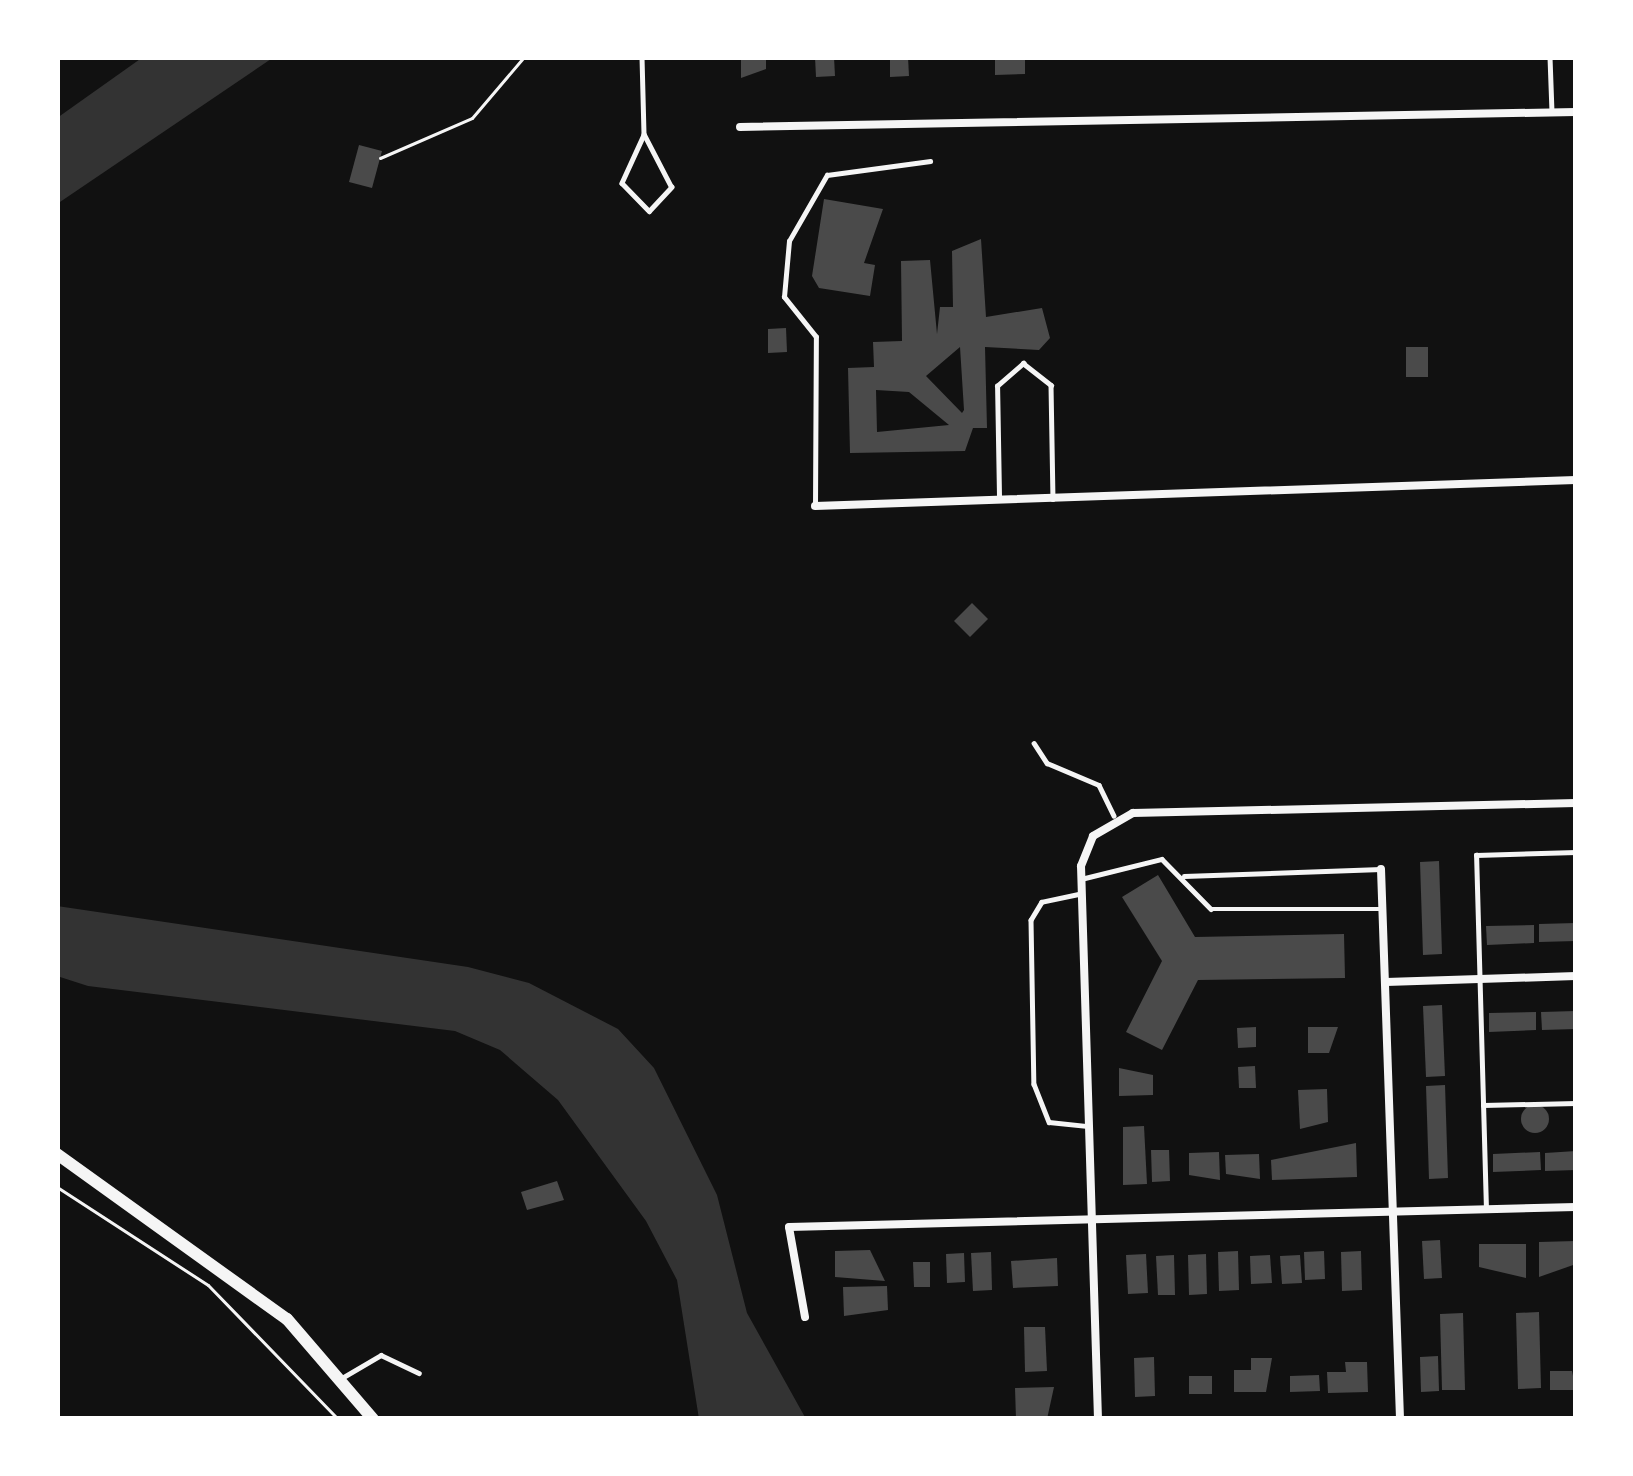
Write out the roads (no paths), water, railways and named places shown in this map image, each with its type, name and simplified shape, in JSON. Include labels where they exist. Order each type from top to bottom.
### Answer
[{"type":"main road","points":[[57,1154],[194,1245],[342,1378],[373,1419]]},
{"type":"street","points":[[740,127],[1576,112]]},
{"type":"street","points":[[815,506],[1576,480]]},
{"type":"street","points":[[1098,1419],[1081,879],[1087,845],[1114,816],[1576,803]]},
{"type":"street","points":[[1382,869],[1400,1419]]},
{"type":"street","points":[[1385,982],[1576,976]]},
{"type":"street","points":[[805,1316],[789,1227],[1576,1207]]},
{"type":"lane","points":[[642,57],[644,135],[671,187],[649,211],[622,183],[644,135]]},
{"type":"lane","points":[[1550,57],[1552,112]]},
{"type":"lane","points":[[815,506],[816,337],[784,297],[789,241],[826,175],[930,161]]},
{"type":"lane","points":[[999,501],[997,386],[1023,362],[1051,386],[1054,499]]},
{"type":"lane","points":[[1034,743],[1047,763],[1100,784],[1114,816]]},
{"type":"lane","points":[[1486,1210],[1476,855],[1576,852]]},
{"type":"lane","points":[[1081,879],[1162,859],[1184,876],[1200,902],[1223,912],[1383,909]]},
{"type":"lane","points":[[1184,876],[1382,869]]},
{"type":"lane","points":[[1082,894],[1035,910],[1030,954],[1037,1112],[1088,1126]]},
{"type":"lane","points":[[1483,1105],[1576,1102]]},
{"type":"lane","points":[[342,1378],[381,1355],[419,1373]]}]
